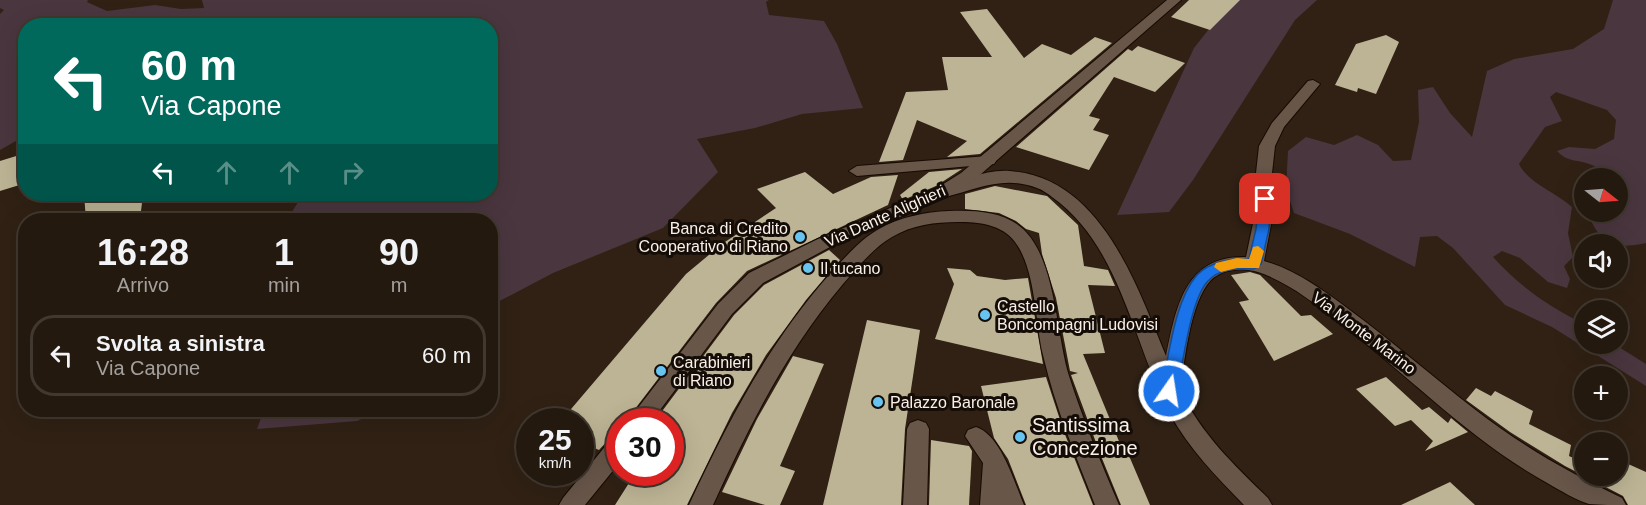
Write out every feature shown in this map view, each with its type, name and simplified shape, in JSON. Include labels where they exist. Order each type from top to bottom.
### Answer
[{"type":"street","name":"Via Dante Alighieri","points":[[649,408],[725,309],[756,278],[786,261],[883,228],[944,192],[988,161],[1175,0]]},
{"type":"street","points":[[1254,264],[1265,209],[1264,173],[1267,146],[1277,126],[1314,84]]},
{"type":"street","points":[[857,171],[988,161]]},
{"type":"street","points":[[944,192],[994,178],[1014,176],[1043,184],[1071,203],[1096,231],[1107,248],[1133,303],[1169,391],[1191,429],[1222,466],[1260,505]]},
{"type":"street","points":[[701,505],[754,396],[790,335],[830,285],[883,228],[918,220],[964,216],[1002,222],[1020,235],[1028,249],[1040,289],[1053,356],[1107,505]]},
{"type":"street","name":"Via Monte Marino","points":[[1169,391],[1187,309],[1197,285],[1216,268],[1237,263],[1254,264],[1290,279],[1327,303],[1512,449],[1560,478],[1614,505]]},
{"type":"street","points":[[915,505],[918,429]]},
{"type":"street","points":[[976,436],[993,458],[1012,505]]},
{"type":"street","points":[[992,505],[993,458]]},
{"type":"street","points":[[571,505],[606,462]]},
{"type":"shaded area","points":[[0,0],[88,0],[87,2],[107,11],[155,5],[181,9],[204,8],[202,0],[769,0],[766,2],[769,15],[824,21],[837,44],[863,108],[802,114],[755,128],[697,139],[718,172],[663,228],[553,273],[498,302],[498,213],[291,213],[299,201],[498,201],[498,18],[18,18],[18,140],[0,150],[0,14],[4,10],[0,8]]},
{"type":"shaded area","points":[[1232,0],[1317,0],[1295,20],[1193,180],[1169,212],[1117,215],[1194,48]]},
{"type":"shaded area","points":[[1613,0],[1646,0],[1646,243],[1628,246],[1628,234],[1600,234],[1592,222],[1628,222],[1628,168],[1596,168],[1569,159],[1557,151],[1569,147],[1595,149],[1614,139],[1616,120],[1607,110],[1556,92],[1550,97],[1562,121],[1545,127],[1519,164],[1529,177],[1572,207],[1568,233],[1573,257],[1564,266],[1570,279],[1567,288],[1548,282],[1520,258],[1502,251],[1493,257],[1535,295],[1574,319],[1574,341],[1552,327],[1505,305],[1453,248],[1437,236],[1420,237],[1415,267],[1350,234],[1294,213],[1286,189],[1288,151],[1306,137],[1334,145],[1357,135],[1378,145],[1393,161],[1411,160],[1419,122],[1418,90],[1433,87],[1450,113],[1472,137],[1487,71],[1514,59],[1573,49],[1604,29]]},
{"type":"shaded area","points":[[1628,353],[1646,364],[1646,386],[1628,375],[1628,366],[1614,366],[1595,354]]},
{"type":"shaded area","points":[[261,417],[366,417],[357,421],[257,429]]},
{"type":"building","points":[[1189,0],[1240,0],[1210,30],[1171,17]]},
{"type":"building","points":[[987,9],[1024,58],[1042,44],[1071,55],[1095,37],[1112,43],[980,154],[947,157],[967,141],[917,120],[903,160],[879,162],[906,92],[948,90],[942,57],[992,57],[960,12]]},
{"type":"building","points":[[1386,35],[1399,42],[1376,94],[1358,88],[1357,92],[1335,85],[1356,44]]},
{"type":"building","points":[[1138,46],[1185,63],[1155,92],[1114,77],[1089,116],[1100,119],[1093,130],[1109,135],[1089,170],[1016,147],[1128,49],[1132,51]]},
{"type":"building","points":[[18,155],[18,185],[0,191],[0,161]]},
{"type":"building","points":[[962,169],[936,186],[903,200],[900,195],[929,172]]},
{"type":"building","points":[[805,172],[833,194],[871,177],[898,175],[888,205],[747,271],[716,303],[636,408],[606,408],[606,442],[599,450],[594,448],[594,408],[572,408],[686,274],[722,244],[776,208],[757,189]]},
{"type":"building","points":[[995,186],[1047,196],[1078,225],[1084,266],[1108,270],[1115,286],[1088,285],[1105,353],[1083,354],[1123,451],[1127,451],[1150,505],[1121,505],[1101,456],[1071,375],[1078,373],[1070,371],[1056,298],[1042,254],[1039,233],[1026,229],[999,213],[965,209],[965,194]]},
{"type":"building","points":[[85,201],[142,201],[141,213],[85,213]]},
{"type":"building","points":[[829,250],[840,260],[806,300],[766,355],[732,413],[687,505],[615,505],[627,486],[684,486],[684,408],[664,408],[734,315],[764,285]]},
{"type":"building","name":"Castello Boncompagni Ludovisi","points":[[947,268],[970,270],[977,276],[1005,280],[1028,278],[1043,364],[935,339],[954,284]]},
{"type":"building","points":[[1250,272],[1260,275],[1301,316],[1311,315],[1333,334],[1274,361],[1239,302],[1249,300],[1231,275]]},
{"type":"building","name":"Palazzo Baronale","points":[[867,320],[920,330],[905,429],[901,505],[823,505]]},
{"type":"building","points":[[793,356],[824,364],[780,466],[795,471],[780,505],[765,505],[722,492],[757,419]]},
{"type":"building","name":"Santissima Concezione","points":[[1046,377],[1064,432],[1093,505],[1026,505],[1008,459],[994,438],[981,386]]},
{"type":"building","points":[[1386,377],[1422,410],[1429,407],[1448,423],[1451,418],[1468,432],[1425,451],[1433,441],[1411,420],[1395,426],[1356,389]]},
{"type":"building","points":[[1476,388],[1491,396],[1495,391],[1533,411],[1529,424],[1571,445],[1569,456],[1574,458],[1574,471],[1510,432],[1466,400]]},
{"type":"building","points":[[931,440],[969,446],[972,451],[969,505],[929,505]]},
{"type":"building","points":[[1628,464],[1646,472],[1646,505],[1628,505],[1623,496],[1604,486],[1628,486]]},
{"type":"building","points":[[1450,482],[1475,505],[1401,505]]},
{"type":"slow traffic","points":[[1221,267],[1237,263],[1254,264],[1258,251]]},
{"type":"place","name":"Banca di Credito Cooperativo di Riano","points":[[800,237]]},
{"type":"place","name":"Il tucano","points":[[808,268]]},
{"type":"place","name":"Castello Boncompagni Ludovisi","points":[[985,315]]},
{"type":"place","name":"Carabinieri di Riano","points":[[661,371]]},
{"type":"place","name":"Palazzo Baronale","points":[[878,402]]},
{"type":"place","name":"Santissima Concezione","points":[[1020,437]]},
{"type":"route","points":[[1169,391],[1187,309],[1197,285],[1202,278],[1216,268],[1237,263],[1254,264],[1262,229],[1265,199]]}]
